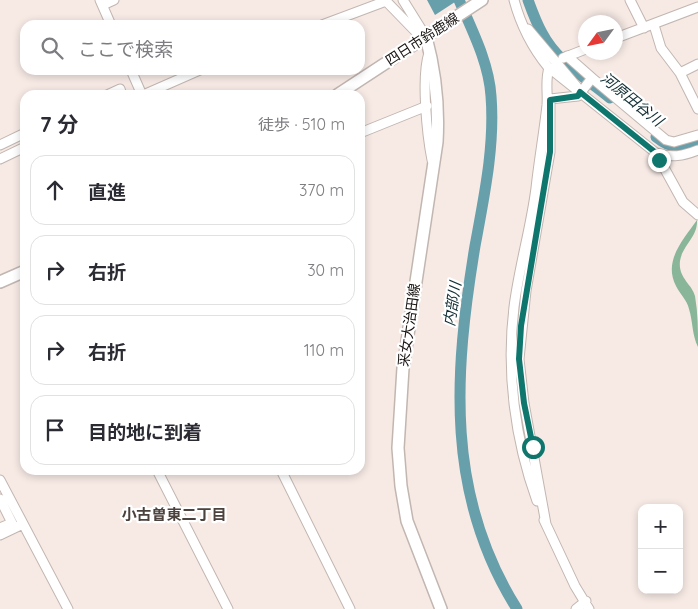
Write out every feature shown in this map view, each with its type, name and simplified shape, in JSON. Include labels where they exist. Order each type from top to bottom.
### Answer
[{"type":"main road","name":"四日市鈴鹿線","points":[[345,90],[482,0]]},
{"type":"main road","name":"采女大治田線","points":[[426,37],[430,52],[438,124],[433,170],[404,359],[398,448],[401,486],[407,520],[440,609]]},
{"type":"main road","points":[[0,282],[20,273]]},
{"type":"street","points":[[109,20],[102,2],[114,0]]},
{"type":"street","points":[[403,0],[426,37]]},
{"type":"street","points":[[514,0],[522,26],[533,49],[549,68],[587,83]]},
{"type":"street","points":[[630,0],[644,28]]},
{"type":"street","points":[[335,20],[386,1],[418,34],[426,37]]},
{"type":"street","points":[[623,36],[698,8]]},
{"type":"street","points":[[654,25],[662,48],[694,92],[698,110]]},
{"type":"street","points":[[522,26],[562,59],[656,153],[683,202],[698,215]]},
{"type":"street","points":[[430,52],[426,61],[426,106],[433,170]]},
{"type":"street","points":[[562,59],[578,52]]},
{"type":"street","points":[[562,59],[587,83],[666,140],[674,142],[698,135]]},
{"type":"street","points":[[680,73],[698,64]]},
{"type":"street","points":[[546,524],[524,403],[519,359],[521,326],[550,152],[549,100],[546,76],[549,68]]},
{"type":"street","points":[[133,75],[140,90]]},
{"type":"street","points":[[154,90],[188,75]]},
{"type":"street","points":[[549,100],[578,96],[587,83]]},
{"type":"street","points":[[549,100],[541,141],[534,202],[514,307],[511,346],[512,391],[524,457],[537,500],[583,606]]},
{"type":"street","points":[[365,131],[426,106]]},
{"type":"street","points":[[0,145],[20,135]]},
{"type":"street","points":[[0,159],[20,149]]},
{"type":"street","points":[[656,153],[669,157],[686,155],[698,150]]},
{"type":"street","points":[[159,475],[228,609]]},
{"type":"street","points":[[283,475],[350,609]]},
{"type":"street","points":[[0,480],[68,609]]},
{"type":"street","points":[[0,528],[12,522],[1,502]]},
{"type":"street","points":[[0,535],[23,524]]},
{"type":"green space","points":[[697,220],[693,236],[681,256],[680,267],[695,296],[698,347],[688,306],[676,286],[672,268],[676,251]]},
{"type":"water","points":[[427,0],[458,0],[435,15]]},
{"type":"waterway","name":"内部川","points":[[459,0],[487,71],[490,84],[492,115],[488,171],[468,293],[463,340],[460,387],[461,432],[467,478],[477,522],[494,566],[517,609]]},
{"type":"waterway","name":"河原田谷川","points":[[528,0],[542,33],[556,53],[610,98]]},
{"type":"waterway","name":"河原田谷川","points":[[656,137],[672,146],[682,146],[698,141]]},
{"type":"district","name":"小古曽東二丁目","points":[[174,514]]},
{"type":"route","points":[[533,447],[524,403],[519,359],[526,291],[539,229],[550,152],[550,100],[578,96],[580,92],[656,153],[659,160]]}]
